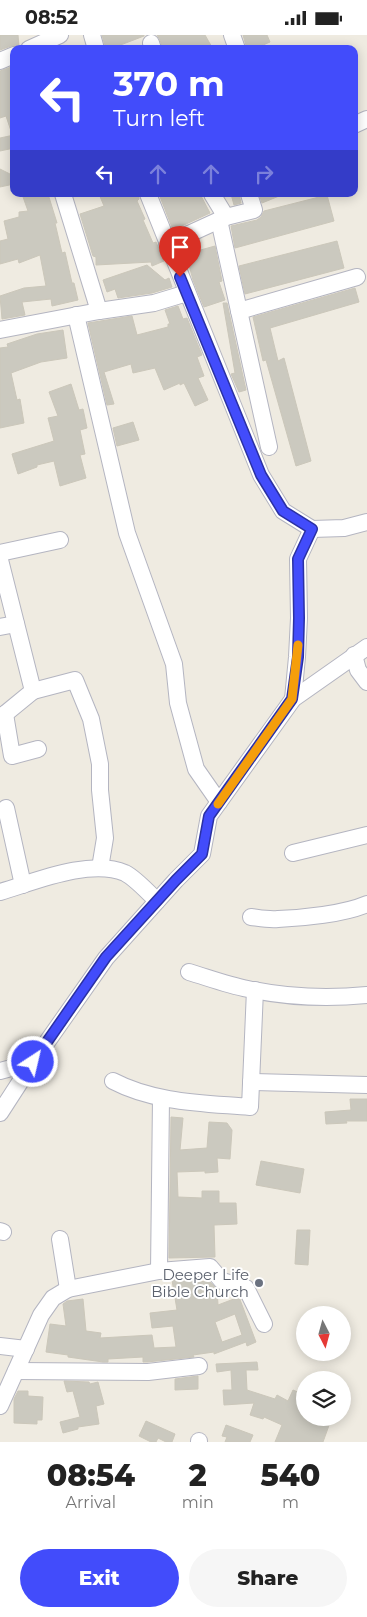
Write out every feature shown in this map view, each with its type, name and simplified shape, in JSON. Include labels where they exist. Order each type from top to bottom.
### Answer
[{"type":"street","points":[[39,45],[60,35]]},
{"type":"street","points":[[64,197],[99,311]]},
{"type":"street","points":[[149,197],[261,475],[283,511],[312,529],[344,528],[367,522]]},
{"type":"street","points":[[213,197],[222,219],[239,311],[269,447]]},
{"type":"street","points":[[167,244],[222,219],[254,210],[250,197]]},
{"type":"street","points":[[239,311],[357,277]]},
{"type":"street","points":[[0,330],[76,315],[154,303],[187,293]]},
{"type":"street","points":[[76,315],[127,533],[174,664],[178,703],[196,769],[219,802]]},
{"type":"street","points":[[292,699],[299,628],[298,559],[312,529]]},
{"type":"street","points":[[0,553],[60,540]]},
{"type":"street","points":[[0,560],[33,691]]},
{"type":"street","points":[[0,627],[16,624]]},
{"type":"street","points":[[0,1113],[106,957],[202,854],[209,816],[292,699],[360,651]]},
{"type":"street","points":[[360,651],[358,669],[367,682]]},
{"type":"street","points":[[38,749],[12,756],[2,716],[33,691],[75,680],[91,719],[100,764],[100,790],[106,838],[100,867]]},
{"type":"street","points":[[6,808],[23,885]]},
{"type":"street","points":[[293,853],[367,835]]},
{"type":"street","points":[[0,892],[68,872],[100,867],[125,873],[158,901]]},
{"type":"street","points":[[250,917],[277,919],[334,913],[358,908],[367,903]]},
{"type":"street","points":[[189,972],[255,990],[294,996],[349,997],[367,995]]},
{"type":"street","points":[[113,1081],[126,1088],[161,1098],[250,1107],[255,990]]},
{"type":"street","points":[[0,1071],[33,1062]]},
{"type":"street","points":[[251,1081],[367,1085]]},
{"type":"street","points":[[160,1271],[161,1098]]},
{"type":"street","points":[[60,1239],[68,1289]]},
{"type":"street","points":[[0,1406],[42,1315],[53,1298],[68,1289],[160,1271],[210,1267],[222,1281],[246,1288],[264,1324]]},
{"type":"street","points":[[0,1346],[26,1349]]},
{"type":"street","points":[[16,1371],[148,1372],[199,1366]]},
{"type":"building","points":[[0,35],[18,35],[19,45],[10,45],[0,50]]},
{"type":"building","points":[[102,35],[144,35],[120,45],[105,45]]},
{"type":"building","points":[[157,35],[205,35],[211,45],[162,45]]},
{"type":"building","points":[[243,35],[267,35],[270,42],[263,45],[246,45]]},
{"type":"building","points":[[10,67],[10,128],[6,116],[0,118],[0,71]]},
{"type":"building","points":[[10,136],[10,149],[0,151],[0,138]]},
{"type":"building","points":[[0,169],[10,174],[10,185],[0,187]]},
{"type":"building","points":[[23,197],[49,197],[57,223],[55,223],[62,253],[65,252],[78,300],[52,306],[51,299],[22,302],[25,315],[2,319],[0,296],[24,288],[46,286],[40,255],[19,263],[18,259],[0,264],[0,241],[8,239],[4,221],[19,217],[19,212],[28,211]]},
{"type":"building","points":[[100,197],[139,197],[137,201],[145,219],[143,220],[153,243],[156,242],[164,261],[152,266],[151,262],[96,265],[96,257],[93,256],[80,214],[104,206]]},
{"type":"building","points":[[160,197],[202,197],[210,213],[173,230]]},
{"type":"building","points":[[232,197],[240,197],[241,203],[234,205]]},
{"type":"building","points":[[260,197],[277,197],[262,203]]},
{"type":"building","points":[[319,197],[328,197],[334,221],[235,248],[231,226],[257,220],[264,211]]},
{"type":"building","points":[[337,241],[344,268],[245,294],[239,266]]},
{"type":"building","points":[[215,246],[222,281],[219,282],[225,300],[204,307],[193,280],[186,254]]},
{"type":"building","points":[[147,265],[165,280],[169,278],[172,287],[152,293],[118,298],[115,289],[107,292],[103,280]]},
{"type":"building","points":[[355,288],[359,302],[270,328],[278,361],[284,358],[311,461],[296,466],[266,360],[263,361],[253,317]]},
{"type":"building","points":[[223,303],[227,303],[246,390],[239,392],[231,374],[235,373]]},
{"type":"building","points":[[178,306],[183,319],[187,318],[202,355],[197,357],[204,376],[198,378],[208,400],[195,406],[184,383],[164,390],[155,368],[133,373],[131,364],[104,372],[114,404],[107,405],[88,323],[132,316],[137,335],[168,327],[168,324],[170,324],[165,310]]},
{"type":"building","points":[[63,330],[67,358],[41,362],[11,373],[17,400],[20,399],[24,423],[0,428],[0,348],[8,347],[7,344],[37,334]]},
{"type":"building","points":[[71,384],[79,410],[83,409],[87,428],[80,430],[85,454],[80,455],[86,478],[60,486],[54,461],[37,465],[37,467],[18,474],[12,454],[54,441],[48,418],[58,416],[49,392]]},
{"type":"building","points":[[133,422],[139,440],[117,446],[113,428]]},
{"type":"building","points":[[350,1099],[367,1099],[367,1121],[346,1121],[347,1123],[326,1124],[325,1112],[351,1110]]},
{"type":"building","points":[[171,1117],[183,1118],[180,1150],[207,1148],[209,1122],[227,1123],[232,1130],[230,1159],[217,1158],[218,1172],[177,1172],[178,1197],[202,1198],[202,1191],[219,1191],[219,1203],[236,1203],[237,1224],[214,1225],[215,1257],[169,1258]]},
{"type":"building","points":[[261,1161],[304,1169],[300,1193],[256,1185]]},
{"type":"building","points":[[297,1230],[310,1230],[308,1265],[295,1264]]},
{"type":"building","points":[[194,1278],[195,1282],[209,1281],[217,1289],[218,1305],[239,1297],[256,1342],[247,1346],[246,1342],[214,1354],[214,1352],[193,1355],[194,1357],[147,1362],[143,1362],[143,1357],[108,1359],[108,1362],[103,1362],[46,1352],[50,1324],[66,1326],[63,1304],[67,1301],[83,1299],[86,1331],[101,1333],[100,1338],[152,1335],[154,1348],[176,1347],[173,1326],[152,1328],[150,1313],[177,1310],[172,1280]],"holes":[[[235,1314],[242,1335],[222,1342],[215,1322]]]},
{"type":"building","points":[[257,1362],[258,1370],[246,1370],[247,1390],[275,1399],[277,1395],[288,1401],[293,1390],[296,1391],[296,1426],[329,1426],[323,1442],[275,1442],[282,1425],[264,1417],[263,1419],[250,1415],[254,1403],[224,1405],[223,1390],[232,1390],[231,1370],[217,1372],[216,1364]]},
{"type":"building","points":[[198,1376],[198,1389],[175,1390],[175,1379]]},
{"type":"building","points":[[64,1381],[89,1382],[90,1384],[98,1382],[104,1404],[96,1406],[99,1424],[78,1427],[78,1429],[63,1433],[60,1422],[80,1417],[73,1391],[67,1392]]},
{"type":"building","points":[[18,1391],[28,1391],[28,1396],[43,1397],[42,1420],[37,1420],[37,1424],[14,1423],[14,1399]]},
{"type":"building","points":[[146,1421],[175,1434],[172,1442],[166,1442],[158,1438],[156,1442],[151,1442],[139,1436]]},
{"type":"building","points":[[226,1425],[253,1435],[250,1442],[225,1442],[227,1437],[222,1436]]},
{"type":"slow traffic","points":[[218,804],[292,699],[298,645]]},
{"type":"place","name":"Deeper Life Bible Church","points":[[259,1283]]},
{"type":"route","points":[[33,1062],[106,957],[202,854],[209,816],[292,699],[298,657],[298,559],[312,529],[283,511],[261,475],[180,277]]}]
